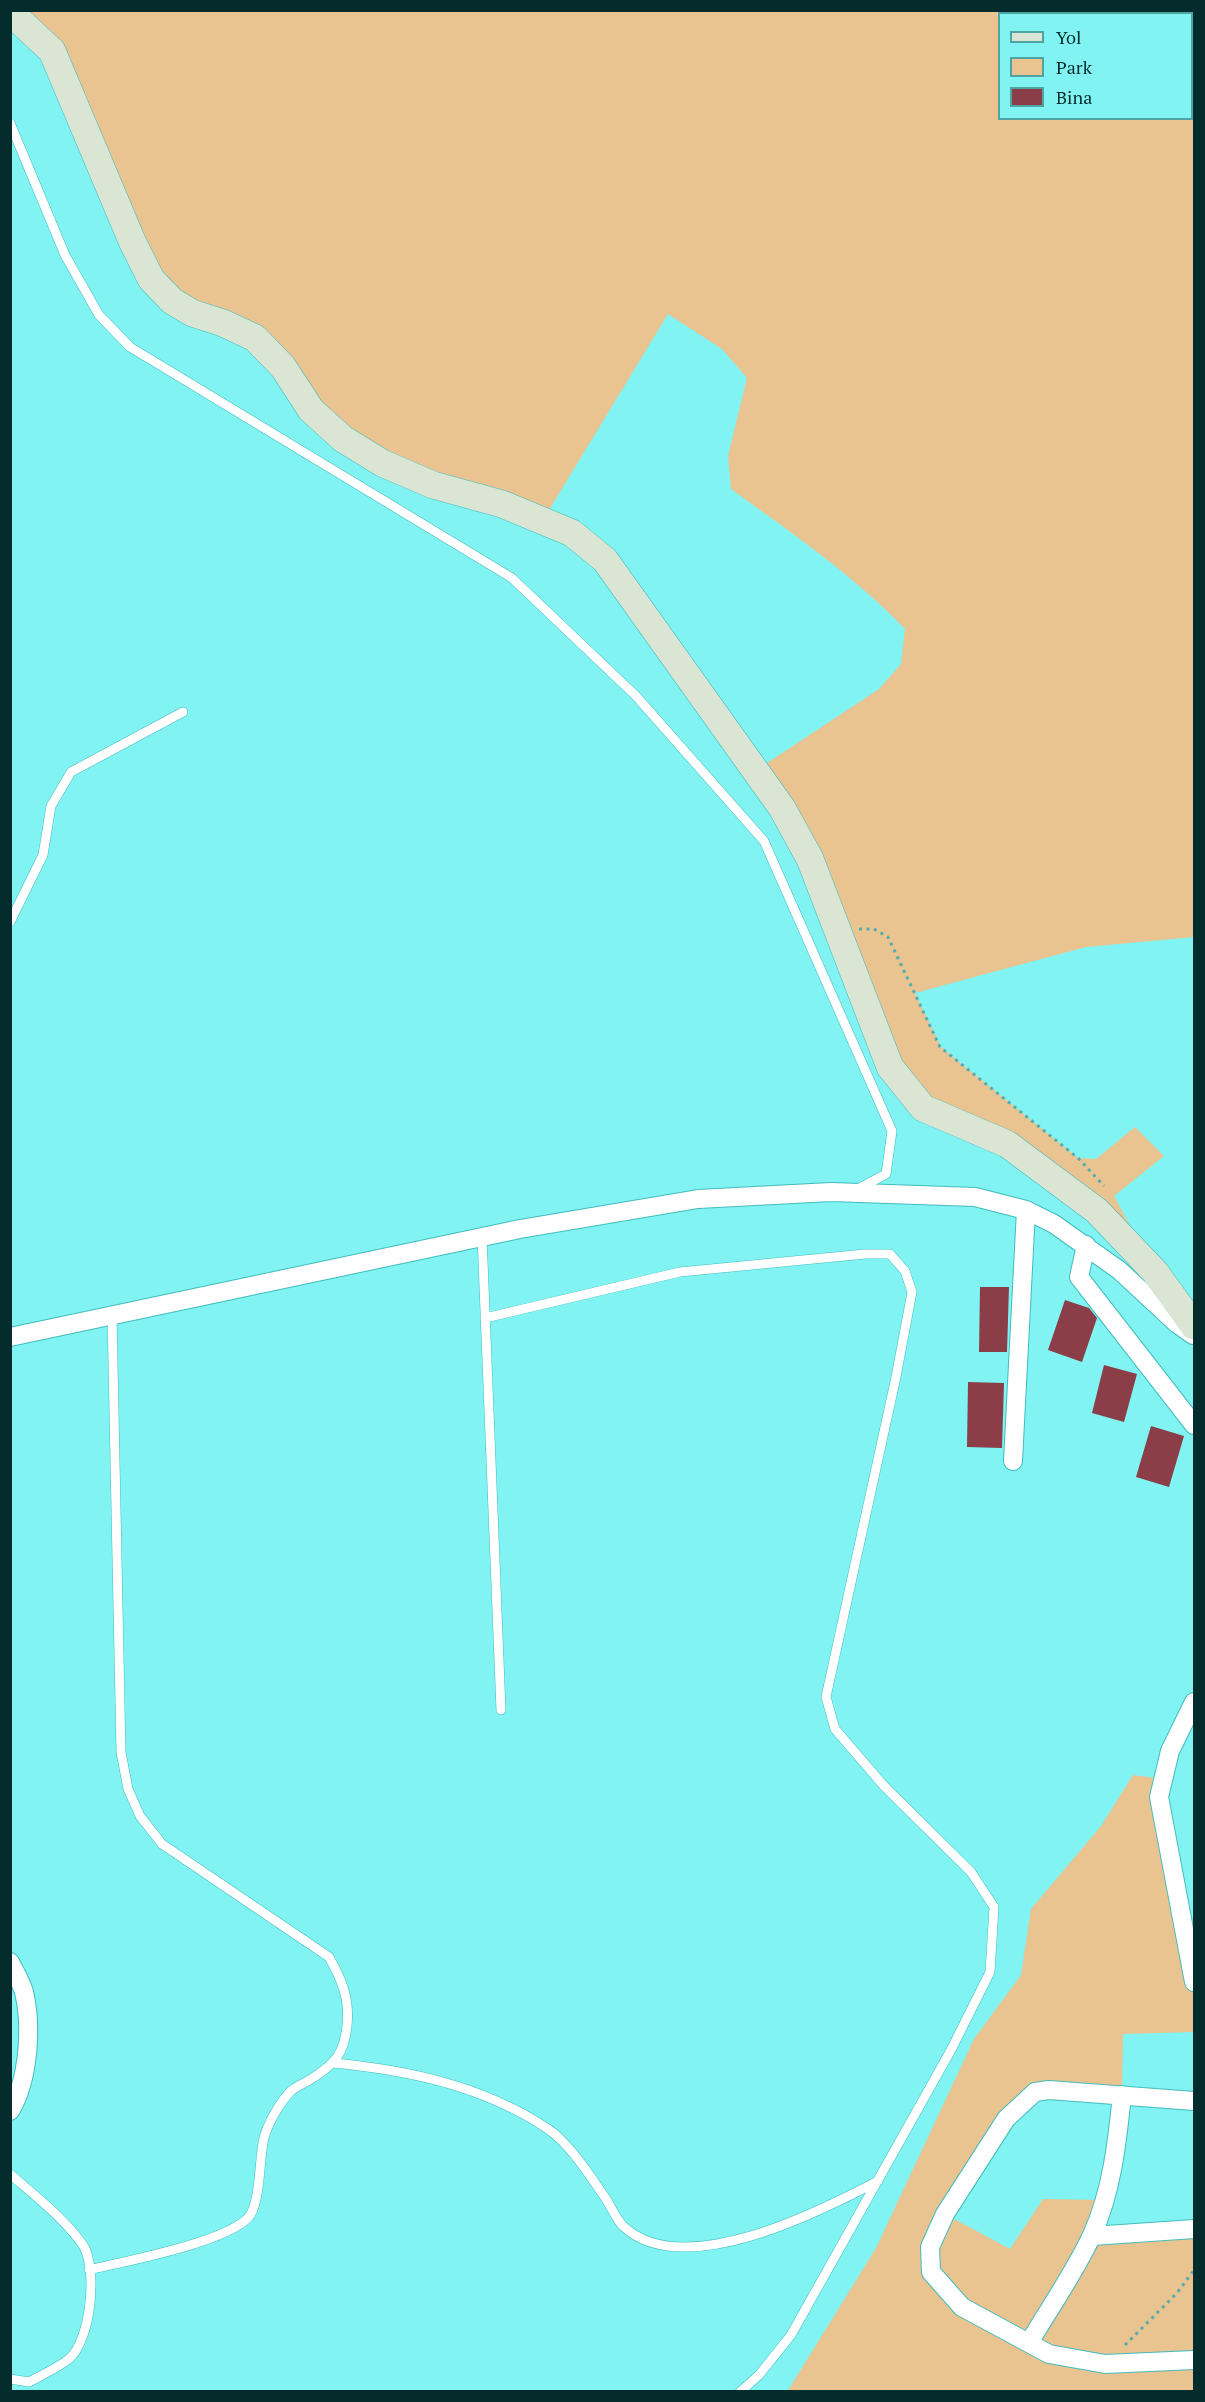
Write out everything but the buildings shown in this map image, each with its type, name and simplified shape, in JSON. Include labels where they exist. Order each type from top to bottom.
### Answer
[{"type":"street","points":[[10,12],[52,51],[132,241],[151,279],[172,301],[192,313],[223,323],[255,338],[283,367],[311,410],[343,439],[382,463],[433,485],[502,504],[572,533],[604,561],[782,808],[810,859],[890,1067],[923,1108],[1007,1144],[1097,1211],[1155,1272],[1194,1326]]},
{"type":"street","points":[[10,1337],[482,1236],[698,1199],[850,1193],[975,1197],[1026,1210],[1054,1224],[1086,1245],[1119,1270],[1176,1323],[1194,1336]]},
{"type":"street","points":[[1013,1461],[1026,1210]]},
{"type":"street","points":[[1086,1245],[1078,1277],[1194,1425]]},
{"type":"street","points":[[1194,1702],[1170,1751],[1159,1797],[1190,1939],[1194,1982]]},
{"type":"street","points":[[10,1962],[24,1991],[28,2047],[18,2099],[10,2110]]},
{"type":"street","points":[[1194,2101],[1049,2090],[1035,2092],[1005,2119],[945,2214],[930,2247],[931,2272],[962,2307],[1049,2354],[1099,2363],[1194,2360]]},
{"type":"street","points":[[1029,2343],[1092,2236],[1105,2200],[1116,2154],[1122,2096]]},
{"type":"street","points":[[1092,2236],[1194,2229]]},
{"type":"lane","points":[[10,123],[64,255],[99,315],[130,347],[512,578],[636,696],[764,841],[892,1131],[886,1174],[850,1193]]},
{"type":"lane","points":[[10,922],[43,855],[51,806],[70,772],[183,712]]},
{"type":"lane","points":[[482,1236],[501,1710]]},
{"type":"lane","points":[[485,1318],[680,1272],[865,1254],[890,1254],[905,1271],[912,1292],[826,1697],[835,1729],[884,1786],[971,1872],[994,1907],[990,1972],[951,2050],[791,2335],[759,2374],[740,2391]]},
{"type":"lane","points":[[89,2270],[169,2251],[230,2231],[250,2217],[259,2184],[263,2138],[272,2119],[292,2091],[333,2063],[345,2046],[349,2011],[344,1983],[329,1957],[162,1844],[140,1815],[128,1789],[121,1752],[112,1315]]},
{"type":"lane","points":[[333,2063],[385,2068],[449,2083],[495,2101],[549,2130],[586,2169],[623,2226],[653,2244],[693,2248],[756,2235],[833,2205],[879,2180]]},
{"type":"lane","points":[[10,2174],[48,2207],[84,2247],[92,2286],[86,2328],[70,2358],[29,2382],[10,2379]]},
{"type":"path","points":[[836,928],[874,929],[888,937],[940,1047],[1078,1158],[1107,1189]]},
{"type":"path","points":[[1099,2363],[1129,2342],[1177,2294],[1194,2270]]},
{"type":"green space","points":[[10,11],[1194,11],[1194,937],[1086,947],[915,993],[941,1047],[1078,1158],[1096,1159],[1135,1127],[1164,1156],[1114,1196],[1155,1272],[1097,1211],[923,1108],[755,771],[879,689],[901,664],[905,629],[843,573],[731,489],[728,456],[747,378],[722,349],[668,314],[543,520],[382,463],[283,367],[172,301],[52,51]]},
{"type":"green space","points":[[1133,1775],[1163,1779],[1194,1985],[1194,2032],[1123,2034],[1122,2095],[1035,2092],[945,2214],[1010,2249],[1043,2199],[1105,2200],[1092,2235],[1194,2229],[1194,2391],[787,2392],[876,2248],[974,2039],[1021,1975],[1031,1909],[1101,1826]]}]
